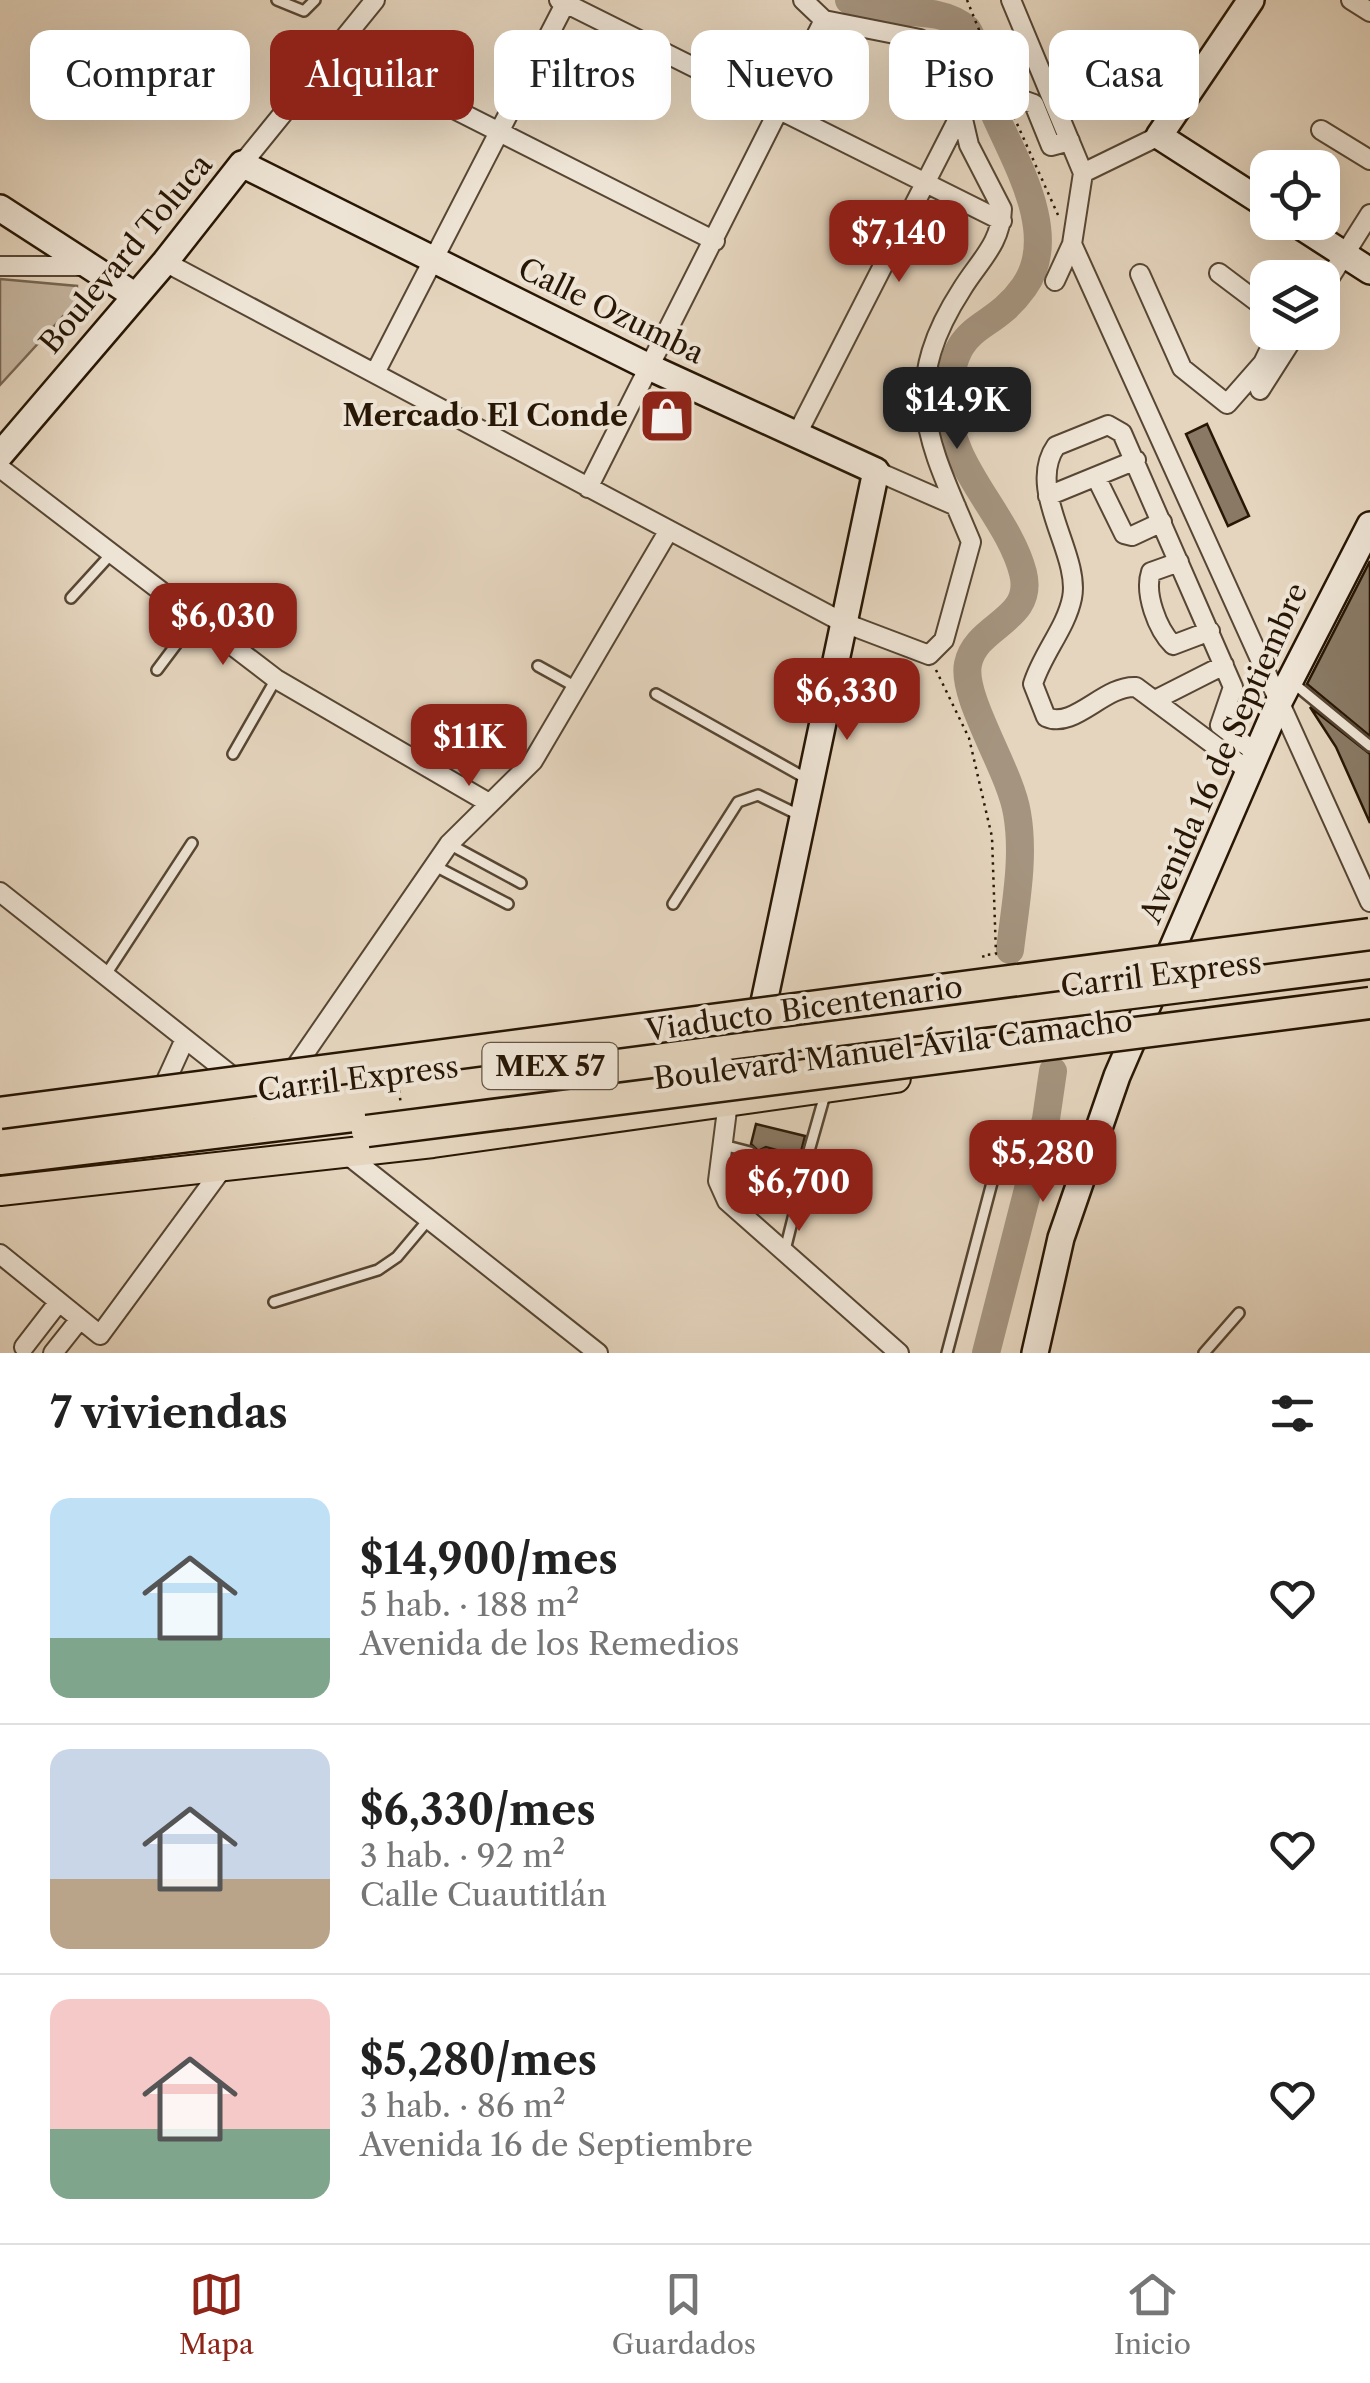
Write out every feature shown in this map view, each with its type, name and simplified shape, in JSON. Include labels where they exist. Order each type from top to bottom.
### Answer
[{"type":"highway","name":"Viaducto Bicentenario","points":[[0,1113],[1370,934]]},
{"type":"highway","name":"Carril Express","points":[[0,1126],[1370,948]]},
{"type":"highway","name":"Boulevard Manuel Ávila Camacho","points":[[0,1160],[1102,1023],[1208,997],[1355,998],[1370,963]]},
{"type":"highway","points":[[878,1025],[982,965]]},
{"type":"highway","points":[[0,1178],[1355,998]]},
{"type":"highway","name":"Boulevard Manuel Ávila Camacho","points":[[0,1136],[878,1025],[1102,1023]]},
{"type":"highway","points":[[175,1082],[275,1101]]},
{"type":"highway","points":[[606,1085],[680,1109]]},
{"type":"main road","points":[[1200,946],[1370,925]]},
{"type":"main road","points":[[0,1103],[764,1002],[982,965],[1044,966],[1101,960]]},
{"type":"main road","points":[[1191,1037],[1355,998]]},
{"type":"main road","points":[[0,1191],[345,1152],[827,1088],[1102,1023]]},
{"type":"street","name":"Boulevard Toluca","points":[[351,30],[375,0]]},
{"type":"street","points":[[803,0],[824,20],[889,31]]},
{"type":"street","points":[[1011,0],[1084,173],[1072,244],[1054,281]]},
{"type":"street","points":[[1084,173],[1159,136],[1251,0]]},
{"type":"street","points":[[1351,0],[1370,12]]},
{"type":"street","points":[[376,371],[564,1],[691,65]]},
{"type":"street","points":[[819,30],[824,20]]},
{"type":"street","points":[[1029,103],[1034,104],[1051,146],[1070,141]]},
{"type":"street","points":[[474,119],[715,240]]},
{"type":"street","name":"Boulevard Toluca","points":[[0,455],[165,262],[278,120]]},
{"type":"street","points":[[588,488],[776,120]]},
{"type":"street","points":[[801,120],[1002,221]]},
{"type":"street","points":[[796,436],[958,120]]},
{"type":"street","points":[[165,262],[842,622],[928,655],[944,640],[970,560],[971,542],[940,477],[926,430],[924,386],[944,317],[992,250],[1002,221],[1002,209],[969,145],[966,120]]},
{"type":"street","points":[[1321,130],[1370,160]]},
{"type":"street","points":[[1159,136],[1250,194]]},
{"type":"street","name":"Calle Ozumba","points":[[242,164],[649,367],[956,506]]},
{"type":"street","points":[[0,208],[134,296]]},
{"type":"street","points":[[1340,261],[1370,214]]},
{"type":"street","points":[[1321,240],[1370,271]]},
{"type":"street","points":[[1072,244],[1284,691],[1370,902]]},
{"type":"street","points":[[0,266],[89,266]]},
{"type":"street","points":[[1219,273],[1250,296]]},
{"type":"street","points":[[1140,274],[1182,368],[1227,404],[1269,350]]},
{"type":"street","points":[[1260,390],[1285,350]]},
{"type":"street","points":[[1215,731],[1233,687],[1122,432],[1108,426],[1056,446],[1051,453],[1048,496],[1072,579],[1072,598],[1036,674],[1033,694],[1046,717],[1055,721],[1101,695],[1130,686],[1215,731],[1253,762]]},
{"type":"street","points":[[1048,496],[1136,460]]},
{"type":"street","points":[[0,468],[276,679],[489,802]]},
{"type":"street","points":[[764,1002],[876,471]]},
{"type":"street","points":[[1096,477],[1124,534],[1132,536],[1162,522]]},
{"type":"street","name":"Avenida 16 de Septiembre","points":[[1035,1353],[1061,1238],[1117,1076],[1284,691],[1370,525]]},
{"type":"street","points":[[296,1066],[449,844],[533,761],[669,530]]},
{"type":"street","points":[[1180,562],[1152,572],[1148,580],[1147,589],[1166,638],[1173,645],[1181,644],[1210,631]]},
{"type":"street","points":[[1155,700],[1224,666]]},
{"type":"street","points":[[0,892],[230,1075]]},
{"type":"street","points":[[175,1082],[185,1039]]},
{"type":"street","points":[[728,1102],[718,1181],[726,1201],[899,1353]]},
{"type":"street","points":[[345,1152],[598,1353]]},
{"type":"street","points":[[0,1254],[100,1334],[225,1164]]},
{"type":"street","points":[[24,1348],[58,1303]]},
{"type":"street","points":[[53,1353],[80,1320]]},
{"type":"lane","points":[[277,0],[296,11],[304,11],[314,0]]},
{"type":"lane","points":[[71,598],[112,553]]},
{"type":"lane","points":[[158,670],[196,618]]},
{"type":"lane","points":[[538,666],[576,687]]},
{"type":"lane","points":[[234,754],[276,679]]},
{"type":"lane","points":[[1284,691],[1370,746]]},
{"type":"lane","points":[[656,694],[811,781]]},
{"type":"lane","points":[[673,904],[738,802],[747,796],[758,795],[803,818]]},
{"type":"lane","points":[[105,976],[192,844]]},
{"type":"lane","points":[[449,844],[520,883]]},
{"type":"lane","points":[[435,866],[508,904]]},
{"type":"lane","points":[[785,1252],[804,1165],[827,1088]]},
{"type":"lane","points":[[722,1145],[750,1152]]},
{"type":"lane","points":[[764,1155],[785,1160]]},
{"type":"lane","points":[[947,1353],[998,1160]]},
{"type":"lane","points":[[274,1302],[378,1270],[397,1257],[429,1219]]},
{"type":"lane","points":[[1204,1353],[1238,1313]]},
{"type":"path","points":[[967,0],[978,30]]},
{"type":"path","points":[[1013,120],[1072,244]]},
{"type":"path","points":[[928,655],[970,738],[992,837],[982,965]]},
{"type":"path","points":[[398,1080],[402,1114]]},
{"type":"shaded area","points":[[0,279],[77,286],[76,302],[0,385]]},
{"type":"building","points":[[1207,424],[1249,516],[1228,526],[1186,434]]},
{"type":"building","points":[[1370,561],[1370,736],[1307,684]]},
{"type":"building","points":[[1310,707],[1370,754],[1370,823],[1336,747]]},
{"type":"building","points":[[756,1124],[805,1136],[789,1199],[776,1196],[780,1181],[745,1172],[748,1160],[757,1156],[762,1162],[784,1169],[793,1162],[787,1153],[766,1147],[758,1151],[751,1144]]},
{"type":"waterway","points":[[849,0],[877,10],[939,15],[967,29],[989,101],[1020,169],[1036,218],[1035,265],[1011,303],[965,341],[951,373],[948,400],[956,446],[1005,530],[1023,573],[1021,602],[982,640],[968,664],[972,695],[1017,813],[1020,865],[1010,950]]},
{"type":"waterway","points":[[986,1353],[1046,1119],[1053,1071]]},
{"type":"place","name":"Mercado El Conde","points":[[667,416]]}]
